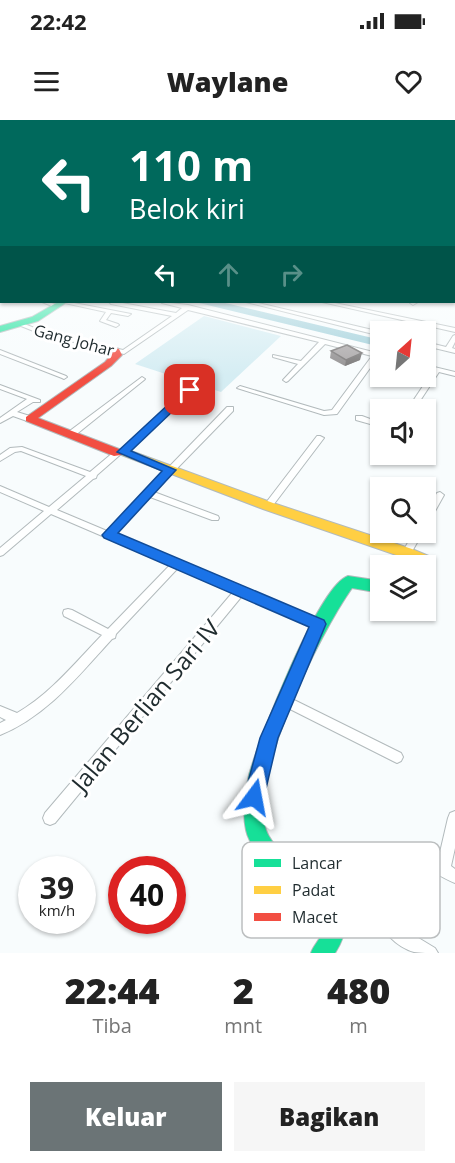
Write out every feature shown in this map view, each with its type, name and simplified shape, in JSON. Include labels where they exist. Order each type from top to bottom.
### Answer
[{"type":"street","points":[[0,329],[35,319],[57,303],[128,314]]},
{"type":"street","points":[[116,303],[177,315]]},
{"type":"street","points":[[169,303],[370,353]]},
{"type":"street","points":[[253,303],[370,332]]},
{"type":"street","points":[[330,303],[455,330]]},
{"type":"street","points":[[354,308],[359,303]]},
{"type":"street","name":"Gang Johar","points":[[19,324],[124,352],[188,307]]},
{"type":"street","points":[[109,311],[103,321],[116,325]]},
{"type":"street","points":[[380,321],[385,315]]},
{"type":"street","points":[[436,346],[452,350],[455,337]]},
{"type":"street","points":[[286,380],[324,341]]},
{"type":"street","points":[[30,419],[108,364],[117,355],[116,351]]},
{"type":"street","points":[[0,352],[64,376]]},
{"type":"street","points":[[275,356],[303,363]]},
{"type":"street","points":[[240,388],[324,413],[334,412],[370,365]]},
{"type":"street","points":[[417,399],[437,370],[455,374]]},
{"type":"street","points":[[70,435],[142,379]]},
{"type":"street","points":[[0,387],[35,400],[0,421]]},
{"type":"street","points":[[0,553],[93,477],[190,390]]},
{"type":"street","points":[[108,535],[230,409]]},
{"type":"street","points":[[12,413],[268,506],[412,555]]},
{"type":"street","points":[[358,418],[370,422]]},
{"type":"street","points":[[268,506],[320,438]]},
{"type":"street","points":[[0,459],[13,450],[21,449],[93,477]]},
{"type":"street","points":[[0,489],[318,624]]},
{"type":"street","points":[[149,493],[215,518]]},
{"type":"street","points":[[436,502],[440,495]]},
{"type":"street","points":[[407,553],[413,543]]},
{"type":"street","points":[[0,729],[42,704],[111,635],[176,564]]},
{"type":"street","points":[[262,842],[253,821],[254,797],[269,738],[318,624],[340,588],[348,582],[370,585]]},
{"type":"street","name":"Jalan Berlian Sari IV","points":[[50,818],[239,592]]},
{"type":"street","points":[[69,613],[111,635]]},
{"type":"street","points":[[286,701],[397,757]]},
{"type":"street","points":[[0,711],[16,719]]},
{"type":"street","points":[[449,873],[455,818]]},
{"type":"street","points":[[322,953],[330,938]]},
{"type":"street","points":[[402,938],[430,953]]},
{"type":"shaded area","points":[[204,316],[281,336],[221,392],[135,364]]},
{"type":"water","points":[[199,303],[225,303],[370,337],[370,344]]},
{"type":"building","points":[[347,345],[362,353],[346,360],[331,351]]},
{"type":"traffic: fast","points":[[0,329],[35,319],[61,303]]},
{"type":"traffic: fast","points":[[262,842],[256,831],[254,807],[259,776],[283,702],[299,665],[333,602],[348,582],[370,585]]},
{"type":"traffic: fast","points":[[322,953],[331,938]]},
{"type":"traffic: slow","points":[[123,452],[268,506],[412,555]]},
{"type":"traffic: jam","points":[[116,351],[117,355],[108,364],[30,419],[118,453],[123,452]]},
{"type":"route","points":[[190,390],[123,452],[170,470],[108,535],[318,624],[269,738],[254,797]]}]
